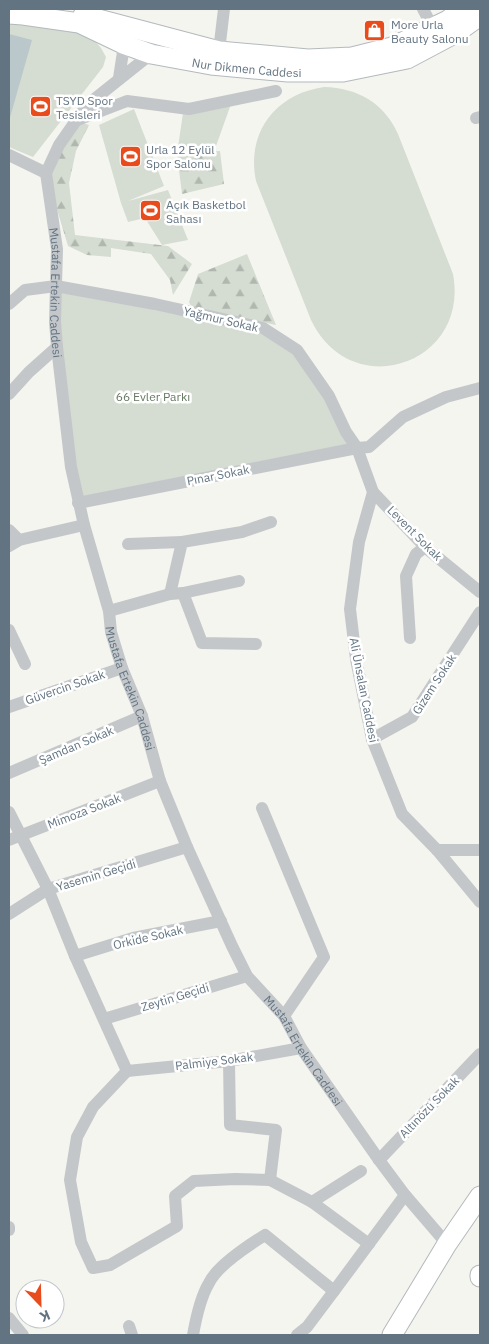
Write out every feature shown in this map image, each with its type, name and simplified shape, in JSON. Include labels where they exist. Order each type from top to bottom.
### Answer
[{"type":"main road","name":"Nur Dikmen Caddesi","points":[[62,9],[126,35],[150,54],[211,65],[288,72],[343,72],[407,59],[456,33],[480,16]]},
{"type":"main road","name":"Nur Dikmen Caddesi","points":[[9,14],[23,14],[78,23],[126,35],[154,34],[219,51],[308,59],[352,57],[392,47],[448,20],[463,9]]},
{"type":"main road","points":[[392,1335],[447,1244],[480,1198]]},
{"type":"street","points":[[219,51],[224,9]]},
{"type":"street","points":[[423,9],[433,28]]},
{"type":"street","points":[[9,155],[46,173],[59,145],[87,105],[150,54],[154,34]]},
{"type":"street","points":[[119,78],[126,35]]},
{"type":"street","points":[[75,121],[127,100],[189,108],[276,91]]},
{"type":"street","name":"Mustafa Ertekin Caddesi","points":[[46,173],[57,249],[55,322],[71,467],[78,503],[110,611],[111,632],[122,668],[142,716],[160,781],[187,847],[247,976],[284,1016],[301,1048],[404,1195],[447,1244]]},
{"type":"street","name":"Yağmur Sokak","points":[[9,304],[25,290],[56,286],[155,304],[262,328],[297,350],[329,396],[346,432],[357,448]]},
{"type":"street","points":[[9,394],[29,372],[57,347]]},
{"type":"street","name":"Pınar Sokak","points":[[78,503],[369,447],[403,417],[446,397],[480,388]]},
{"type":"street","points":[[357,448],[373,492]]},
{"type":"street","name":"Levent Sokak","points":[[373,492],[425,547],[480,592]]},
{"type":"street","name":"Ali Ünsalan Caddesi","points":[[373,492],[359,542],[350,609],[356,659],[372,739],[402,814],[437,850],[480,902]]},
{"type":"street","points":[[128,544],[182,542],[242,532],[271,522]]},
{"type":"street","points":[[9,530],[14,543],[84,525]]},
{"type":"street","points":[[170,594],[182,542]]},
{"type":"street","points":[[410,638],[406,576],[416,554],[425,547]]},
{"type":"street","points":[[110,611],[170,594],[239,581]]},
{"type":"street","points":[[183,593],[202,643],[256,644]]},
{"type":"street","name":"Gizem Sokak","points":[[372,739],[412,717],[480,612]]},
{"type":"street","points":[[9,630],[25,664]]},
{"type":"street","name":"Güvercin Sokak","points":[[9,707],[122,668]]},
{"type":"street","name":"Şamdan Sokak","points":[[9,773],[142,716]]},
{"type":"street","name":"Mimoza Sokak","points":[[9,840],[160,781]]},
{"type":"street","points":[[262,808],[324,957],[284,1016]]},
{"type":"street","points":[[9,812],[48,889],[75,956],[127,1071],[92,1107],[77,1137],[70,1180],[81,1242],[93,1268],[110,1265],[177,1226],[175,1196],[194,1181],[270,1180],[312,1202],[369,1244]]},
{"type":"street","name":"Yasemin Geçidi","points":[[9,914],[48,889],[187,847]]},
{"type":"street","points":[[437,850],[480,850]]},
{"type":"street","name":"Orkide Sokak","points":[[75,956],[133,938],[221,921]]},
{"type":"street","name":"Zeytin Geçidi","points":[[104,1019],[247,976]]},
{"type":"street","name":"Palmiye Sokak","points":[[127,1071],[229,1060],[301,1048]]},
{"type":"street","name":"Altınözü Sokak","points":[[379,1160],[480,1054]]},
{"type":"street","points":[[229,1060],[230,1125],[276,1130],[270,1180]]},
{"type":"street","points":[[312,1202],[361,1171]]},
{"type":"street","points":[[298,1335],[334,1291],[404,1195]]},
{"type":"street","points":[[193,1335],[196,1318],[209,1282],[226,1264],[249,1245],[265,1235],[334,1291]]},
{"type":"street","points":[[9,1318],[23,1335]]},
{"type":"green space","name":"TSYD Spor Tesisleri","points":[[9,14],[79,23],[101,48],[106,57],[103,67],[33,157],[9,147]]},
{"type":"green space","points":[[324,87],[348,90],[359,94],[377,106],[392,123],[453,274],[453,306],[444,331],[426,351],[403,363],[378,366],[352,361],[329,346],[311,320],[256,181],[254,163],[256,147],[260,132],[268,119],[278,107],[291,98],[307,91]]},
{"type":"green space","points":[[231,104],[216,146],[178,147],[183,113]]},
{"type":"green space","name":"Urla 12 Eylül Spor Salonu","points":[[134,109],[164,186],[128,201],[168,190],[188,240],[162,245],[145,218],[128,222],[99,125]]},
{"type":"green space","points":[[75,121],[89,125],[76,151],[69,183],[75,235],[168,246],[192,264],[173,295],[170,280],[151,254],[111,248],[111,257],[87,255],[68,246],[46,173]]},
{"type":"green space","points":[[220,151],[224,184],[182,194],[177,154]]},
{"type":"green space","points":[[247,254],[276,325],[192,308],[189,302],[198,274]]},
{"type":"green space","name":"66 Evler Parkı","points":[[56,286],[263,328],[297,350],[357,448],[78,503]]},
{"type":"shaded area","points":[[9,34],[32,40],[9,121]]},
{"type":"place","name":"More Urla Beauty Salonu","points":[[375,31]]},
{"type":"place","name":"TSYD Spor Tesisleri","points":[[40,107]]},
{"type":"place","name":"Urla 12 Eylül Spor Salonu","points":[[130,156]]},
{"type":"place","name":"Açık Basketbol Sahası","points":[[150,211]]}]
